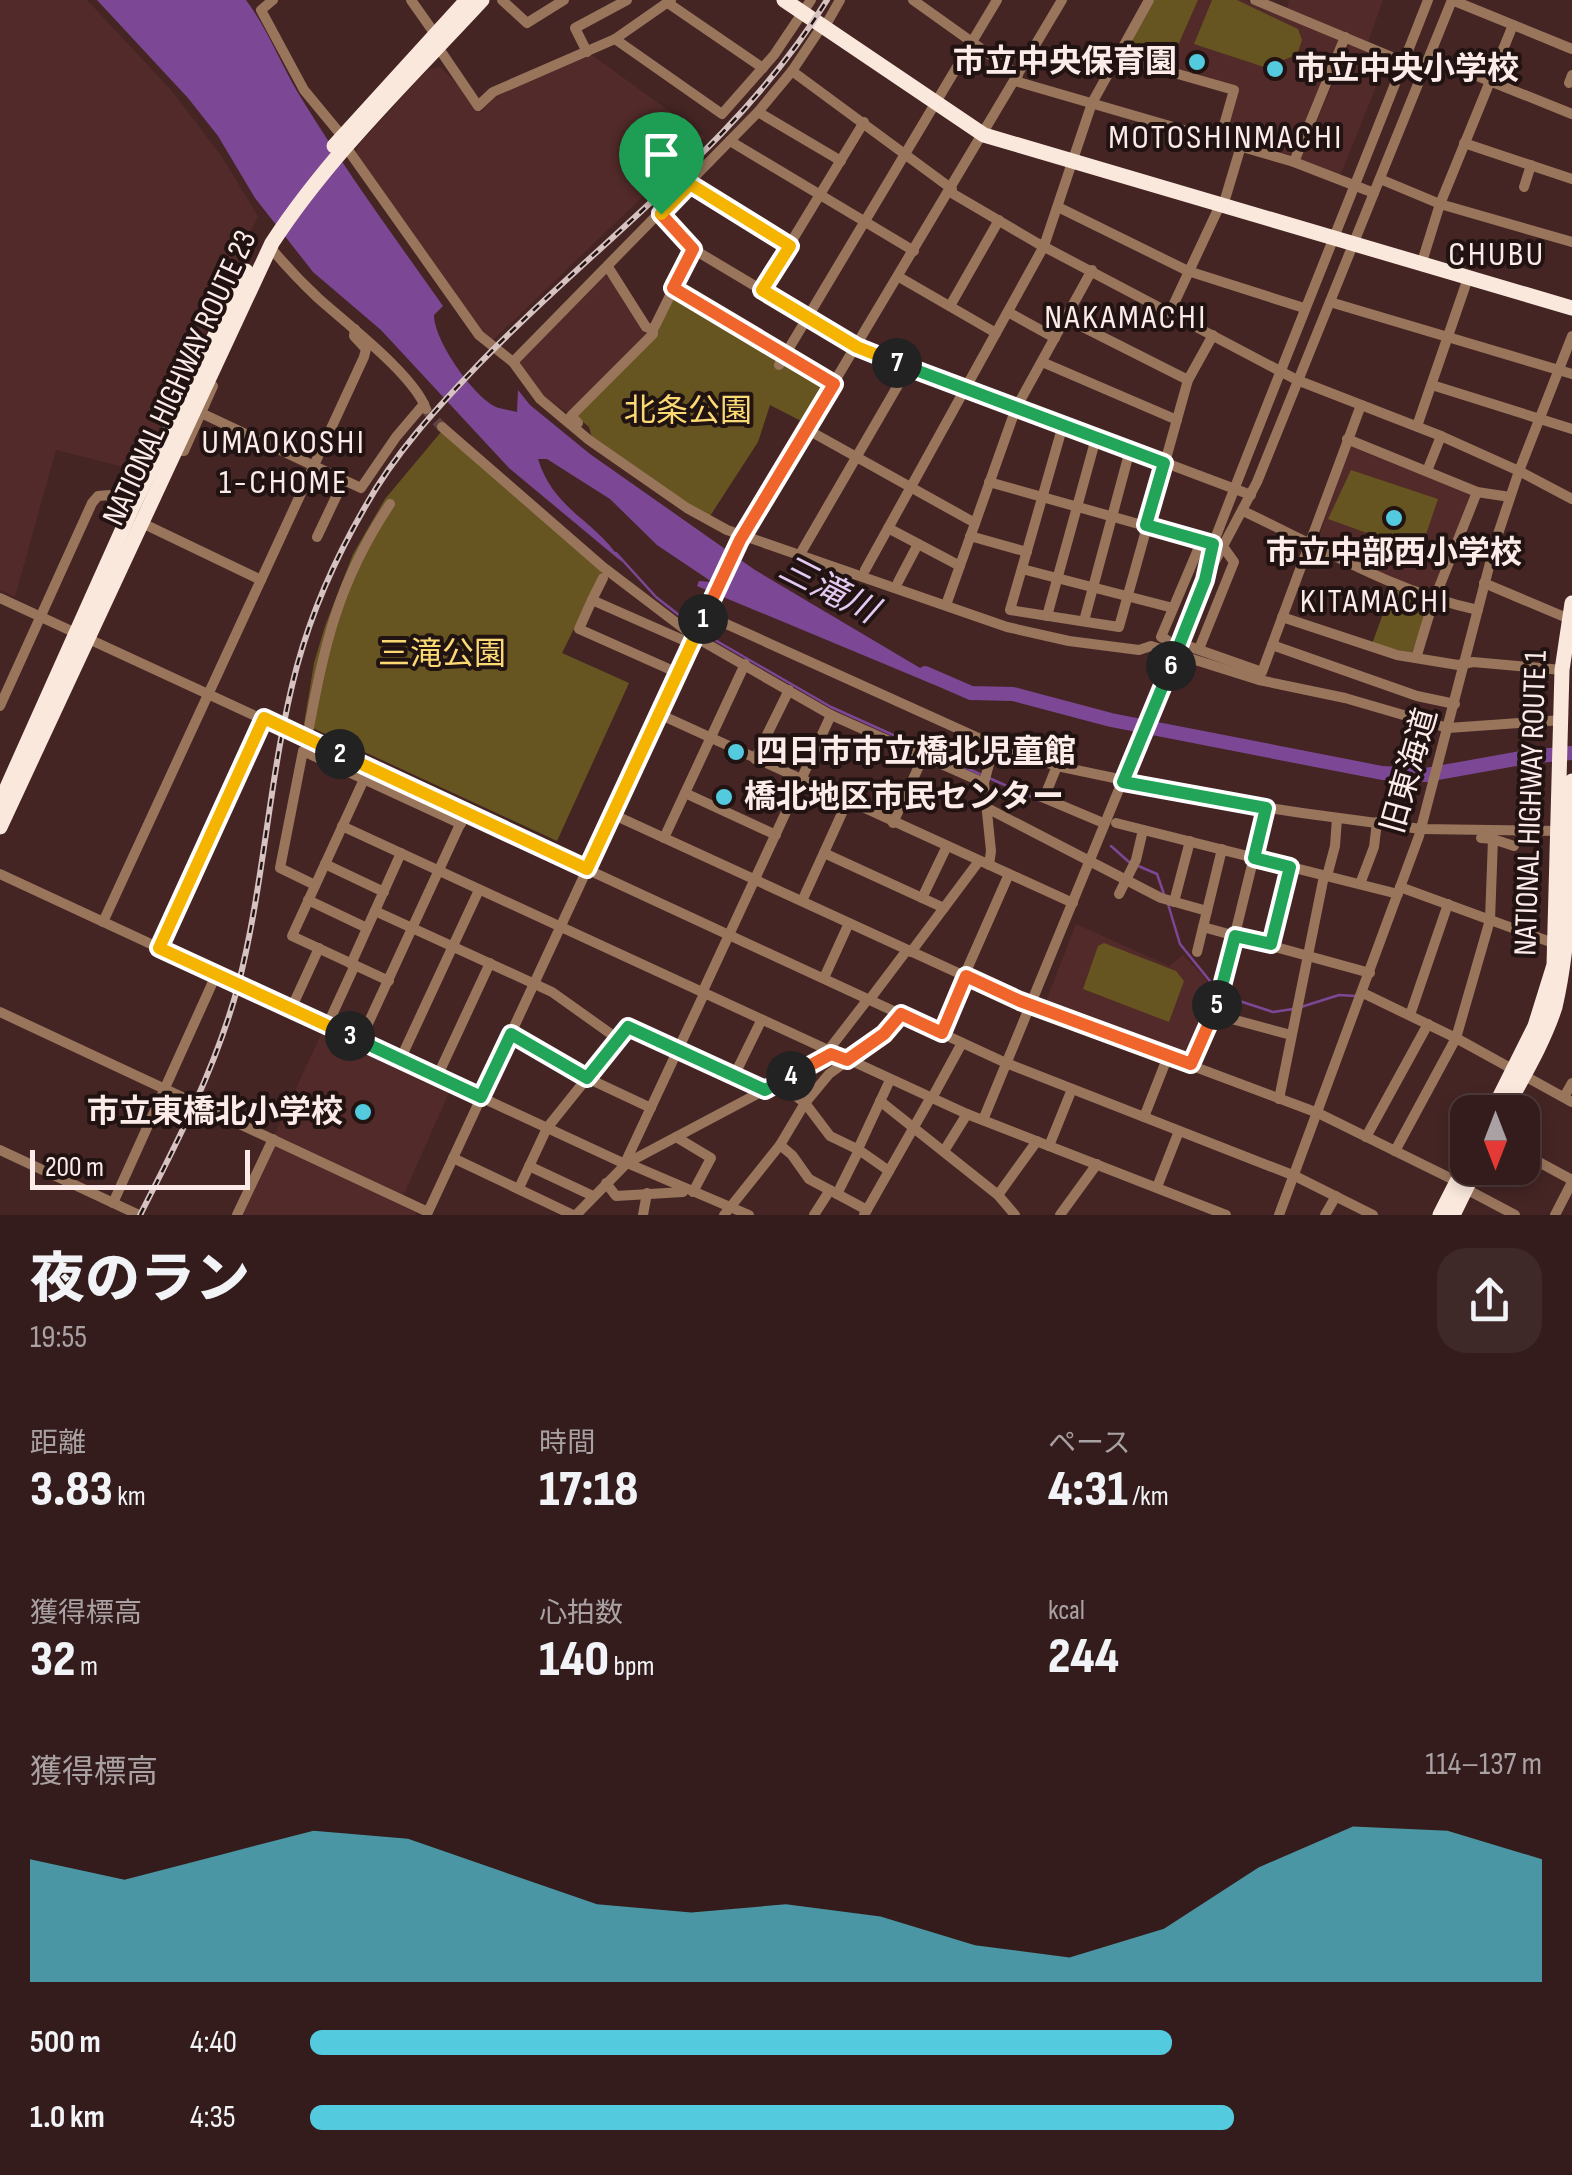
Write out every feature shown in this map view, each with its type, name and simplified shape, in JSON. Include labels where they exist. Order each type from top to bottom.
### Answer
[{"type":"highway","name":"NATIONAL HIGHWAY ROUTE 23","points":[[437,40],[466,0]]},
{"type":"highway","name":"NATIONAL HIGHWAY ROUTE 23","points":[[0,803],[142,523],[290,199],[437,40],[482,0]]},
{"type":"highway","points":[[784,0],[807,6],[823,27],[984,135],[1572,308]]},
{"type":"highway","name":"NATIONAL HIGHWAY ROUTE 23","points":[[0,827],[134,506],[240,283],[271,245]]},
{"type":"highway","name":"NATIONAL HIGHWAY ROUTE 1","points":[[1511,1095],[1565,954],[1562,738],[1567,720],[1562,670],[1570,611]]},
{"type":"highway","name":"NATIONAL HIGHWAY ROUTE 1","points":[[1566,825],[1572,781]]},
{"type":"highway","name":"NATIONAL HIGHWAY ROUTE 1","points":[[1504,1095],[1519,1073]]},
{"type":"highway","points":[[1440,1215],[1461,1185]]},
{"type":"highway","points":[[1453,1215],[1461,1185]]},
{"type":"street","points":[[273,0],[261,10],[304,90],[479,335],[513,362],[540,399],[590,440],[687,508],[742,538],[1007,627],[1052,638],[1139,650],[1152,646],[1174,658],[1345,698],[1447,731],[1567,720]]},
{"type":"street","points":[[502,0],[527,23],[554,2]]},
{"type":"street","points":[[587,52],[575,28],[627,0]]},
{"type":"street","points":[[513,362],[758,112],[792,72],[840,0]]},
{"type":"street","points":[[912,0],[1017,78],[1294,162],[1374,194]]},
{"type":"street","points":[[782,360],[997,0]]},
{"type":"street","points":[[699,637],[742,538],[1062,0]]},
{"type":"street","points":[[865,570],[1044,246],[1092,103],[1149,0]]},
{"type":"street","points":[[1255,0],[1282,6],[1346,37],[1405,59],[1428,60],[1572,114]]},
{"type":"street","points":[[983,1120],[1205,580],[1213,544],[1234,489],[1428,0]]},
{"type":"street","points":[[1167,640],[1160,638],[1173,608],[1213,544],[1243,511],[1251,495],[1452,0],[1572,50]]},
{"type":"street","points":[[413,4],[478,106],[493,92],[615,39],[669,1],[763,68]]},
{"type":"street","points":[[615,39],[722,114],[763,68],[807,6]]},
{"type":"street","points":[[1420,265],[1440,204],[1513,25]]},
{"type":"street","points":[[1294,162],[1346,37]]},
{"type":"street","points":[[1118,57],[1234,90],[1220,139]]},
{"type":"street","points":[[792,72],[907,153],[951,190],[1044,246],[1297,380],[1441,436],[1519,470],[1572,499]]},
{"type":"street","points":[[758,112],[841,161]]},
{"type":"street","points":[[762,290],[864,122]]},
{"type":"street","points":[[730,141],[914,251]]},
{"type":"street","points":[[1464,143],[1572,179]]},
{"type":"street","points":[[1170,312],[1221,206],[1241,146]]},
{"type":"street","points":[[1524,187],[1530,165]]},
{"type":"street","points":[[1380,179],[1440,204],[1572,242]]},
{"type":"street","points":[[690,184],[790,246]]},
{"type":"street","points":[[1058,207],[1188,271],[1304,308]]},
{"type":"street","points":[[661,214],[693,249],[857,347],[1251,495]]},
{"type":"street","points":[[950,306],[1000,220]]},
{"type":"street","points":[[175,451],[184,451],[271,245],[314,294],[376,348],[425,407],[396,437],[361,488],[201,413]]},
{"type":"street","points":[[590,440],[571,416],[654,334],[652,330],[693,249]]},
{"type":"street","points":[[608,267],[652,330]]},
{"type":"street","points":[[946,604],[1016,408],[1092,270]]},
{"type":"street","points":[[899,277],[996,333]]},
{"type":"street","points":[[1417,426],[1468,278]]},
{"type":"street","points":[[673,288],[782,360],[834,384]]},
{"type":"street","points":[[1330,302],[1572,374]]},
{"type":"street","points":[[1008,312],[1054,338]]},
{"type":"street","points":[[1066,318],[1188,380]]},
{"type":"street","points":[[103,922],[366,352],[354,336],[355,329]]},
{"type":"street","points":[[1063,425],[1010,610],[1119,627],[1188,380],[1213,334]]},
{"type":"street","name":"旧東海道","points":[[1279,1215],[1421,828],[1510,497],[1572,336]]},
{"type":"street","points":[[1042,362],[1176,420]]},
{"type":"street","points":[[799,556],[908,368]]},
{"type":"street","points":[[1432,385],[1572,428]]},
{"type":"street","points":[[990,482],[1213,544],[1234,562],[1195,648],[1262,672],[1361,404]]},
{"type":"street","points":[[442,427],[603,566],[699,637],[831,715],[985,778]]},
{"type":"street","points":[[808,430],[975,523]]},
{"type":"street","points":[[1427,471],[1441,436]]},
{"type":"street","points":[[1048,616],[1096,438]]},
{"type":"street","points":[[1347,440],[1477,492],[1510,497]]},
{"type":"street","points":[[1084,621],[1130,450]]},
{"type":"street","points":[[318,536],[344,480]]},
{"type":"street","points":[[320,492],[335,499]]},
{"type":"street","points":[[1416,658],[1434,600],[1477,492]]},
{"type":"street","points":[[0,706],[92,503],[98,496],[110,496],[134,506]]},
{"type":"street","points":[[306,738],[323,653],[340,597],[364,544],[390,504]]},
{"type":"street","points":[[1243,511],[1392,584],[1434,600],[1478,610]]},
{"type":"street","points":[[142,523],[261,580]]},
{"type":"street","points":[[888,528],[960,566]]},
{"type":"street","points":[[970,536],[1026,552]]},
{"type":"street","points":[[898,582],[918,544]]},
{"type":"street","points":[[1022,569],[1173,608]]},
{"type":"street","points":[[603,578],[579,628],[678,673]]},
{"type":"street","points":[[1484,583],[1570,611]]},
{"type":"street","points":[[0,598],[369,767],[463,818]]},
{"type":"street","points":[[592,600],[699,637]]},
{"type":"street","points":[[0,1012],[429,1214],[678,673],[713,618],[994,745],[1058,766],[1266,808],[1421,828],[1477,831],[1566,825]]},
{"type":"street","points":[[1282,618],[1340,639],[1416,658],[1458,665],[1562,670]]},
{"type":"street","points":[[1272,645],[1418,696],[1455,704]]},
{"type":"street","points":[[664,838],[745,664]]},
{"type":"street","points":[[755,759],[789,690]]},
{"type":"street","points":[[659,714],[1073,903]]},
{"type":"street","points":[[626,1164],[831,715]]},
{"type":"street","points":[[159,948],[264,718]]},
{"type":"street","points":[[453,1158],[580,1213],[626,1164],[829,1053],[991,850],[985,778],[994,745]]},
{"type":"street","points":[[316,885],[280,868],[303,752],[587,869],[1006,1064],[1295,1176],[1374,1215]]},
{"type":"street","points":[[893,823],[924,755]]},
{"type":"street","points":[[1058,766],[1044,798],[1100,822]]},
{"type":"street","points":[[369,767],[292,936],[388,981]]},
{"type":"street","points":[[685,793],[776,835]]},
{"type":"street","points":[[802,901],[847,802]]},
{"type":"street","points":[[986,808],[1169,901],[1207,911]]},
{"type":"street","points":[[1191,1064],[1220,994],[1266,808]]},
{"type":"street","points":[[612,814],[965,976],[1318,1114],[1450,1179]]},
{"type":"street","points":[[360,1041],[463,818]]},
{"type":"street","points":[[1279,1098],[1337,818]]},
{"type":"street","points":[[1360,884],[1374,846],[1377,822]]},
{"type":"street","points":[[1116,823],[1448,904],[1565,954]]},
{"type":"street","points":[[342,826],[967,1114],[1226,1215]]},
{"type":"street","points":[[1119,894],[1134,864],[1144,830]]},
{"type":"street","points":[[1477,831],[1478,837],[1514,846]]},
{"type":"street","points":[[1395,1151],[1456,1038],[1490,920],[1492,839]]},
{"type":"street","points":[[1169,901],[1190,841]]},
{"type":"street","points":[[922,898],[946,846]]},
{"type":"street","points":[[1197,952],[1222,849]]},
{"type":"street","points":[[327,1026],[401,853]]},
{"type":"street","points":[[824,853],[944,908]]},
{"type":"street","points":[[325,864],[384,892]]},
{"type":"street","points":[[1271,944],[1290,867]]},
{"type":"street","points":[[0,874],[691,1192]]},
{"type":"street","points":[[942,1033],[1008,874]]},
{"type":"street","points":[[400,1060],[480,890]]},
{"type":"street","points":[[308,900],[367,928]]},
{"type":"street","points":[[1410,1015],[1448,904]]},
{"type":"street","points":[[376,910],[552,992],[618,1038]]},
{"type":"street","points":[[824,978],[849,923]]},
{"type":"street","points":[[1203,928],[1370,973]]},
{"type":"street","points":[[291,1009],[319,948]]},
{"type":"street","points":[[437,1076],[490,963]]},
{"type":"street","points":[[112,1203],[216,975]]},
{"type":"street","points":[[1363,994],[1456,1038],[1568,1099],[1572,1083]]},
{"type":"street","points":[[727,1211],[780,1145],[805,1103],[847,1060],[884,1034],[901,1014]]},
{"type":"street","points":[[1213,1014],[1290,1035]]},
{"type":"street","points":[[734,1076],[760,1021]]},
{"type":"street","points":[[1366,1137],[1428,1024]]},
{"type":"street","points":[[518,1188],[547,1128],[628,1027],[765,1090]]},
{"type":"street","points":[[511,1034],[587,1078],[651,1108]]},
{"type":"street","points":[[780,1145],[808,1179],[866,1212],[962,1043]]},
{"type":"street","points":[[1144,1117],[1168,1056]]},
{"type":"street","points":[[814,1215],[858,1150],[890,1080]]},
{"type":"street","points":[[778,1083],[805,1103],[830,1136],[889,1172]]},
{"type":"street","points":[[1049,1146],[1072,1089]]},
{"type":"street","points":[[880,1100],[998,1195],[1015,1215]]},
{"type":"street","points":[[944,1152],[967,1114]]},
{"type":"street","points":[[1157,1187],[1180,1131]]},
{"type":"street","points":[[676,1137],[711,1158],[691,1192]]},
{"type":"street","points":[[237,1215],[273,1140]]},
{"type":"street","points":[[998,1195],[1037,1141]]},
{"type":"street","points":[[0,1150],[139,1215]]},
{"type":"street","points":[[1540,1163],[1572,1181],[1555,1215]]},
{"type":"street","points":[[1060,1215],[1096,1164]]},
{"type":"street","points":[[529,1166],[593,1196]]},
{"type":"street","points":[[606,1183],[616,1196],[691,1192],[708,1195],[727,1211],[749,1215]]},
{"type":"street","points":[[1461,1185],[1515,1215]]},
{"type":"street","points":[[643,1215],[648,1193]]},
{"type":"street","points":[[1325,1215],[1336,1196]]},
{"type":"street","points":[[1192,1215],[1201,1204]]},
{"type":"shaded area","points":[[0,0],[87,0],[172,91],[222,157],[258,216],[139,471],[56,450],[15,597],[0,590]]},
{"type":"shaded area","points":[[97,0],[246,0],[319,127],[443,306],[434,315],[440,338],[475,390],[496,407],[517,412],[518,390],[530,405],[590,454],[755,570],[964,694],[697,586],[699,581],[712,582],[657,545],[610,499],[547,459],[538,459],[554,491],[622,562],[509,468],[381,330],[313,272],[255,198],[218,136],[188,98]]},
{"type":"shaded area","name":"市立中央小学校","points":[[1198,0],[1245,0],[1337,39],[1339,43],[1293,156],[1224,137],[1238,88],[1168,68]]},
{"type":"shaded area","points":[[1289,0],[1383,0],[1368,42],[1287,9]]},
{"type":"shaded area","points":[[1350,44],[1387,60],[1340,176],[1301,158]]},
{"type":"shaded area","points":[[592,55],[705,137],[491,342],[481,334],[355,153],[428,69],[440,67],[481,112],[493,99],[525,82]]},
{"type":"shaded area","points":[[608,273],[649,334],[569,413],[539,395],[517,363]]},
{"type":"shaded area","name":"市立中部西小学校","points":[[1350,445],[1472,492],[1435,593],[1393,582],[1317,543]]},
{"type":"shaded area","points":[[1076,924],[1169,966],[1183,955],[1203,976],[1215,994],[1188,1059],[1045,1004]]},
{"type":"shaded area","name":"市立東橋北小学校","points":[[323,1030],[451,1088],[403,1196],[274,1136]]},
{"type":"shaded area","points":[[275,1145],[417,1211],[415,1215],[242,1215]]},
{"type":"green space","points":[[1154,0],[1198,0],[1168,68],[1127,56],[1125,52]]},
{"type":"green space","points":[[1212,0],[1237,0],[1298,29],[1302,40],[1297,55],[1264,67],[1194,44]]},
{"type":"green space","name":"北条公園","points":[[674,292],[825,384],[803,422],[770,405],[758,442],[710,516],[660,487],[592,438],[589,427],[576,416],[659,330]]},
{"type":"green space","name":"三滝公園","points":[[441,432],[603,570],[562,653],[629,683],[557,841],[304,724],[314,663],[353,554],[385,499]]},
{"type":"green space","points":[[1351,470],[1438,499],[1420,552],[1328,519]]},
{"type":"green space","points":[[1392,589],[1430,601],[1412,653],[1372,644]]},
{"type":"green space","points":[[1104,943],[1176,971],[1184,981],[1169,1022],[1083,989],[1098,946]]},
{"type":"waterway","points":[[616,553],[656,597],[693,626]]},
{"type":"waterway","points":[[708,636],[831,707],[982,775]]},
{"type":"waterway","name":"三滝川","points":[[925,673],[971,693],[1013,694],[1111,720],[1382,773],[1426,775],[1572,753]]},
{"type":"waterway","points":[[989,778],[1041,801]]},
{"type":"waterway","points":[[1111,846],[1129,862]]},
{"type":"waterway","points":[[1136,865],[1157,874],[1165,897]]},
{"type":"waterway","points":[[1168,904],[1180,944],[1218,991]]},
{"type":"waterway","points":[[1301,1007],[1339,995],[1356,996]]},
{"type":"waterway","points":[[1224,996],[1273,1012],[1293,1009]]},
{"type":"tunnel","points":[[426,410],[442,427]]},
{"type":"railway","points":[[140,1215],[195,1103],[229,1016],[255,906],[297,666],[326,585],[365,507],[403,450],[447,398],[708,147],[791,52],[827,0]]},
{"type":"place","name":"市立中央保育園","points":[[1197,62]]},
{"type":"place","name":"市立中央小学校","points":[[1275,69]]},
{"type":"place","name":"市立中部西小学校","points":[[1394,518]]},
{"type":"place","name":"四日市市立橋北児童館","points":[[736,752]]},
{"type":"place","name":"橋北地区市民センター","points":[[724,797]]},
{"type":"place","name":"市立東橋北小学校","points":[[363,1112]]},
{"type":"district","name":"MOTOSHINMACHI","points":[[1226,137]]},
{"type":"district","name":"CHUBU","points":[[1497,254]]},
{"type":"district","name":"NAKAMACHI","points":[[1126,317]]},
{"type":"district","name":"UMAOKOSHI 1-CHOME","points":[[284,462]]},
{"type":"district","name":"KITAMACHI","points":[[1375,601]]},
{"type":"route","points":[[690,184],[790,246],[762,290],[857,347],[1164,463],[1146,525],[1213,544],[1205,580],[1123,782],[1266,808],[1254,858],[1290,867],[1271,944],[1235,936],[1218,1004],[1191,1064],[1020,1001],[966,976],[942,1033],[901,1014],[884,1034],[847,1060],[831,1054],[765,1090],[628,1027],[587,1078],[511,1034],[481,1097],[159,948],[264,718],[587,869],[740,540],[834,384],[673,288],[693,249],[661,214],[690,184]]}]
